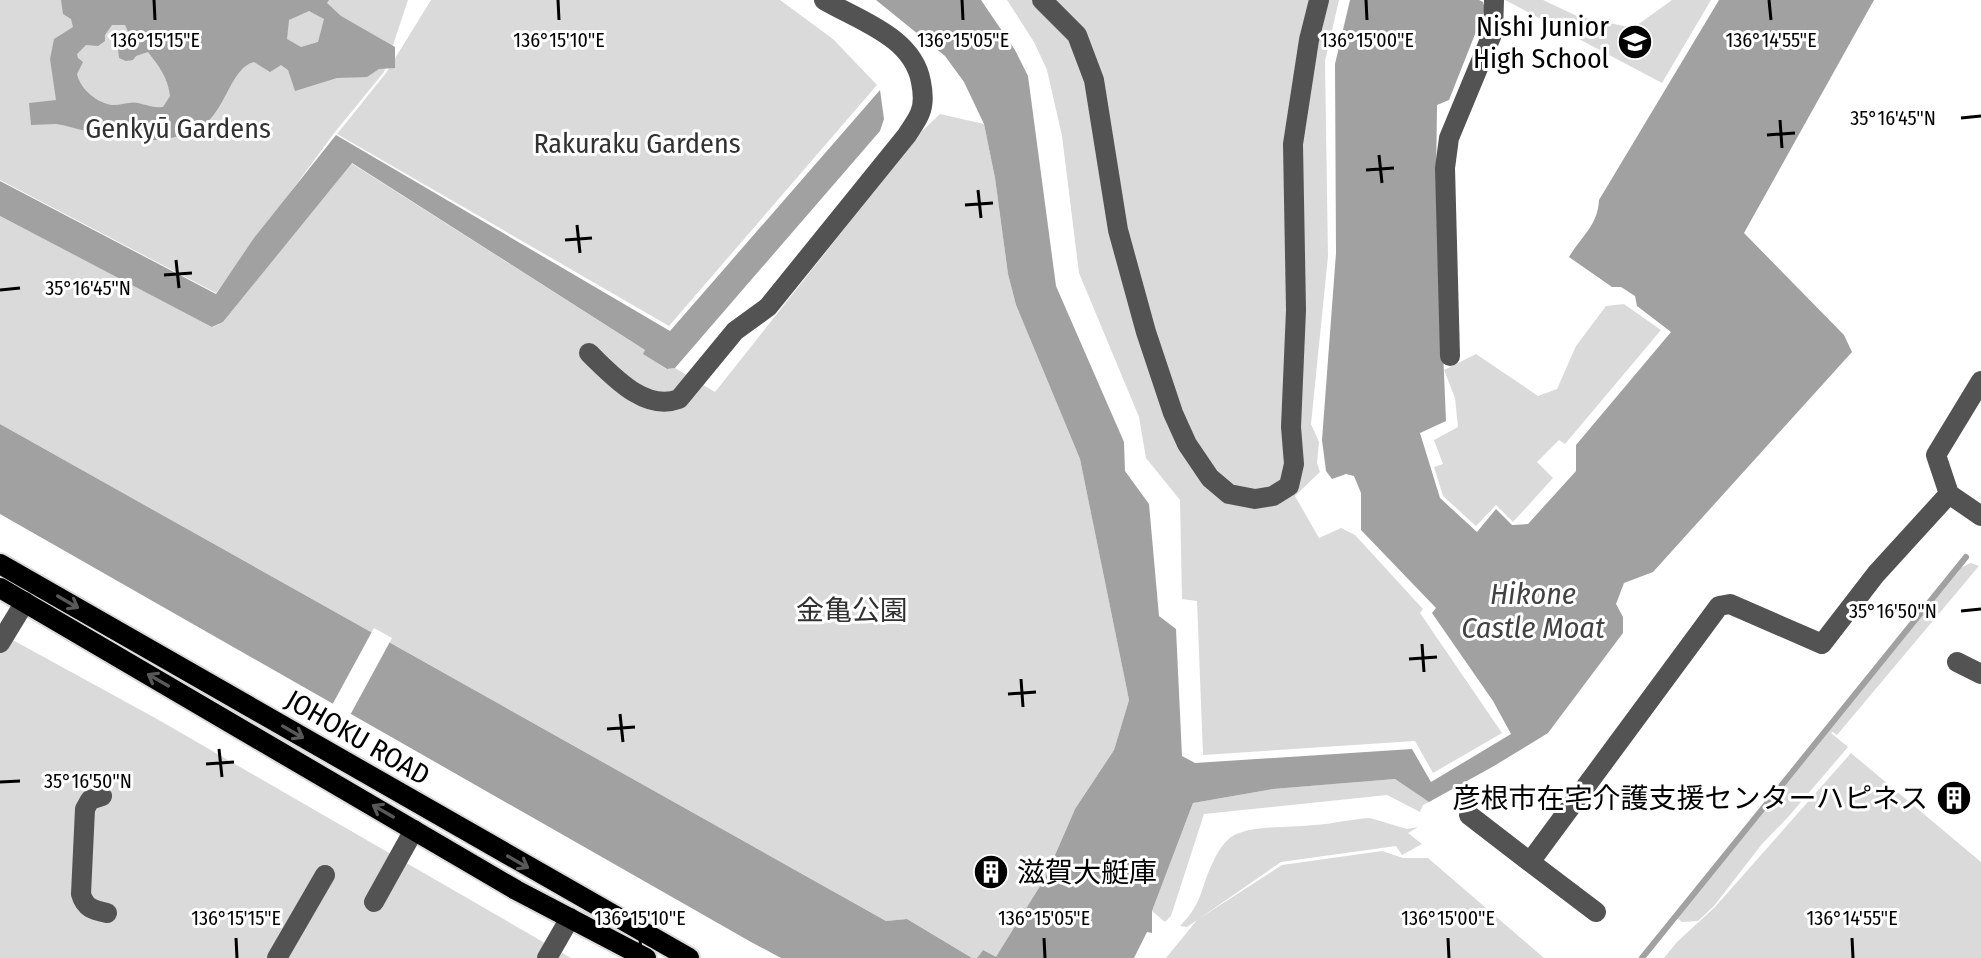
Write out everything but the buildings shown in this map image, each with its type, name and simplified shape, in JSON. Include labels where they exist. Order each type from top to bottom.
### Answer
[{"type":"main road","name":"JOHOKU ROAD","points":[[0,564],[689,958]]},
{"type":"main road","name":"JOHOKU ROAD","points":[[0,588],[414,830],[646,958]]},
{"type":"street","points":[[589,353],[614,377],[647,399],[656,402],[679,399],[735,331],[768,307],[907,135],[922,111],[923,92],[912,57],[899,42],[824,0]]},
{"type":"street","points":[[1042,0],[1077,35],[1094,80],[1118,230],[1146,332],[1173,413],[1187,444],[1210,478],[1229,494],[1255,499],[1273,496],[1289,486],[1294,464],[1291,427],[1296,310],[1293,144],[1309,40],[1319,0]]},
{"type":"street","points":[[1450,356],[1445,168],[1449,138],[1493,32],[1494,0]]},
{"type":"street","points":[[1981,381],[1934,453],[1949,494],[1981,516]]},
{"type":"street","points":[[1530,862],[1719,606],[1730,604],[1771,627],[1825,649],[1876,574],[1949,494]]},
{"type":"street","points":[[0,643],[25,602]]},
{"type":"street","points":[[1957,662],[1981,674]]},
{"type":"street","points":[[102,796],[90,800],[85,809],[81,894],[83,904],[107,913]]},
{"type":"street","points":[[1469,815],[1590,903]]},
{"type":"street","points":[[374,902],[414,830]]},
{"type":"street","points":[[277,958],[325,875]]},
{"type":"street","points":[[547,958],[570,918]]},
{"type":"green space","name":"Genkyū Gardens","points":[[0,0],[408,0],[384,72],[335,132],[216,293],[0,180]]},
{"type":"green space","name":"Rakuraku Gardens","points":[[431,0],[780,0],[833,39],[877,85],[669,326],[337,134],[386,73]]},
{"type":"green space","points":[[1007,0],[1339,0],[1325,61],[1328,256],[1311,424],[1319,442],[1317,463],[1320,472],[1295,496],[1319,538],[1341,528],[1355,535],[1423,609],[1420,613],[1502,733],[1433,773],[1415,741],[1203,755],[1197,601],[1182,599],[1180,500],[1146,458],[1139,417],[1079,273],[1062,136],[1047,70],[1034,42]]},
{"type":"green space","name":"Nishi Junior High School","points":[[1505,0],[1543,0],[1577,16],[1633,28],[1672,0],[1711,0],[1662,83]]},
{"type":"green space","name":"金亀公園","points":[[940,114],[984,124],[1008,274],[1016,305],[1080,459],[1129,700],[1114,750],[1075,809],[1045,878],[996,958],[983,950],[977,958],[972,958],[907,919],[886,921],[0,424],[0,216],[213,327],[223,322],[351,163],[645,350],[644,354],[666,369],[675,368],[715,392],[921,132]]},
{"type":"green space","points":[[1624,304],[1661,330],[1565,444],[1559,440],[1537,462],[1553,478],[1513,522],[1496,505],[1476,526],[1443,496],[1434,467],[1443,464],[1434,440],[1458,427],[1455,398],[1444,370],[1476,354],[1538,396],[1557,389],[1576,346],[1606,306]]},
{"type":"green space","points":[[1971,563],[1979,566],[1837,735],[1831,733],[1848,747],[1762,844],[1714,906],[1698,921],[1682,922],[1677,918],[1962,567]]},
{"type":"green space","points":[[0,633],[157,719],[571,958],[0,958]]},
{"type":"green space","points":[[1851,753],[1981,862],[1981,958],[1664,958],[1715,907]]},
{"type":"green space","points":[[1395,779],[1429,802],[1423,805],[1420,812],[1387,795],[1204,814],[1171,916],[1165,922],[1152,911],[1193,803],[1273,789]]},
{"type":"green space","points":[[1370,818],[1407,829],[1418,827],[1408,833],[1422,844],[1402,855],[1396,846],[1281,862],[1187,927],[1180,926],[1198,902],[1218,852],[1235,835],[1248,830]]},
{"type":"green space","points":[[1382,851],[1403,858],[1428,858],[1544,958],[1166,958],[1197,920],[1282,865]]},
{"type":"water","points":[[61,0],[329,0],[327,3],[341,16],[395,47],[395,68],[379,69],[367,77],[337,78],[295,91],[288,70],[281,65],[270,72],[254,62],[240,71],[206,123],[192,131],[163,139],[116,137],[56,124],[31,125],[29,103],[56,100],[50,59],[54,39],[73,27],[71,19],[63,14]],"holes":[[[309,11],[324,19],[318,42],[301,47],[287,39],[289,20]],[[112,25],[125,25],[131,38],[131,44],[118,49],[119,58],[133,60],[148,52],[159,67],[170,96],[163,107],[135,103],[107,104],[96,99],[82,85],[77,74],[83,62],[77,54],[86,45],[98,46],[105,41],[105,35]]]},
{"type":"water","name":"Hikone Castle Moat","points":[[876,0],[981,0],[1015,50],[1028,76],[1056,286],[1124,442],[1125,471],[1149,504],[1159,616],[1176,629],[1182,756],[1195,763],[1412,749],[1431,782],[1511,734],[1493,701],[1432,613],[1436,608],[1361,530],[1361,493],[1354,476],[1346,474],[1332,479],[1326,471],[1322,440],[1336,253],[1335,64],[1350,0],[1479,0],[1485,9],[1449,100],[1437,105],[1436,183],[1446,421],[1420,433],[1440,498],[1477,532],[1496,509],[1512,525],[1528,524],[1576,471],[1576,445],[1671,332],[1637,306],[1635,296],[1621,287],[1612,287],[1569,257],[1592,224],[1599,200],[1719,0],[1874,0],[1744,233],[1844,335],[1852,352],[1653,572],[1624,583],[1616,604],[1623,617],[1623,633],[1548,733],[1429,802],[1395,779],[1273,789],[1193,803],[1152,911],[1152,933],[1147,932],[1134,958],[977,958],[983,950],[996,957],[1045,878],[1075,809],[1114,750],[1129,700],[1080,459],[1016,305],[1008,274],[984,124],[964,82],[945,56]]},
{"type":"water","points":[[880,90],[884,119],[880,131],[675,368],[667,369],[643,354],[645,350],[352,163],[223,322],[212,327],[0,216],[0,181],[216,294],[254,238],[336,135],[670,331]]},
{"type":"water","points":[[0,424],[886,921],[907,919],[972,958],[781,958],[751,942],[0,514]]},
{"type":"pier","points":[[374,628],[392,638],[349,717],[331,707]]},
{"type":"waterway","points":[[1642,958],[1966,557]]},
{"type":"place","name":"Nishi Junior High School","points":[[1635,42]]},
{"type":"place","name":"彦根市在宅介護支援センターハピネス","points":[[1954,798]]},
{"type":"place","name":"滋賀大艇庫","points":[[991,872]]}]
